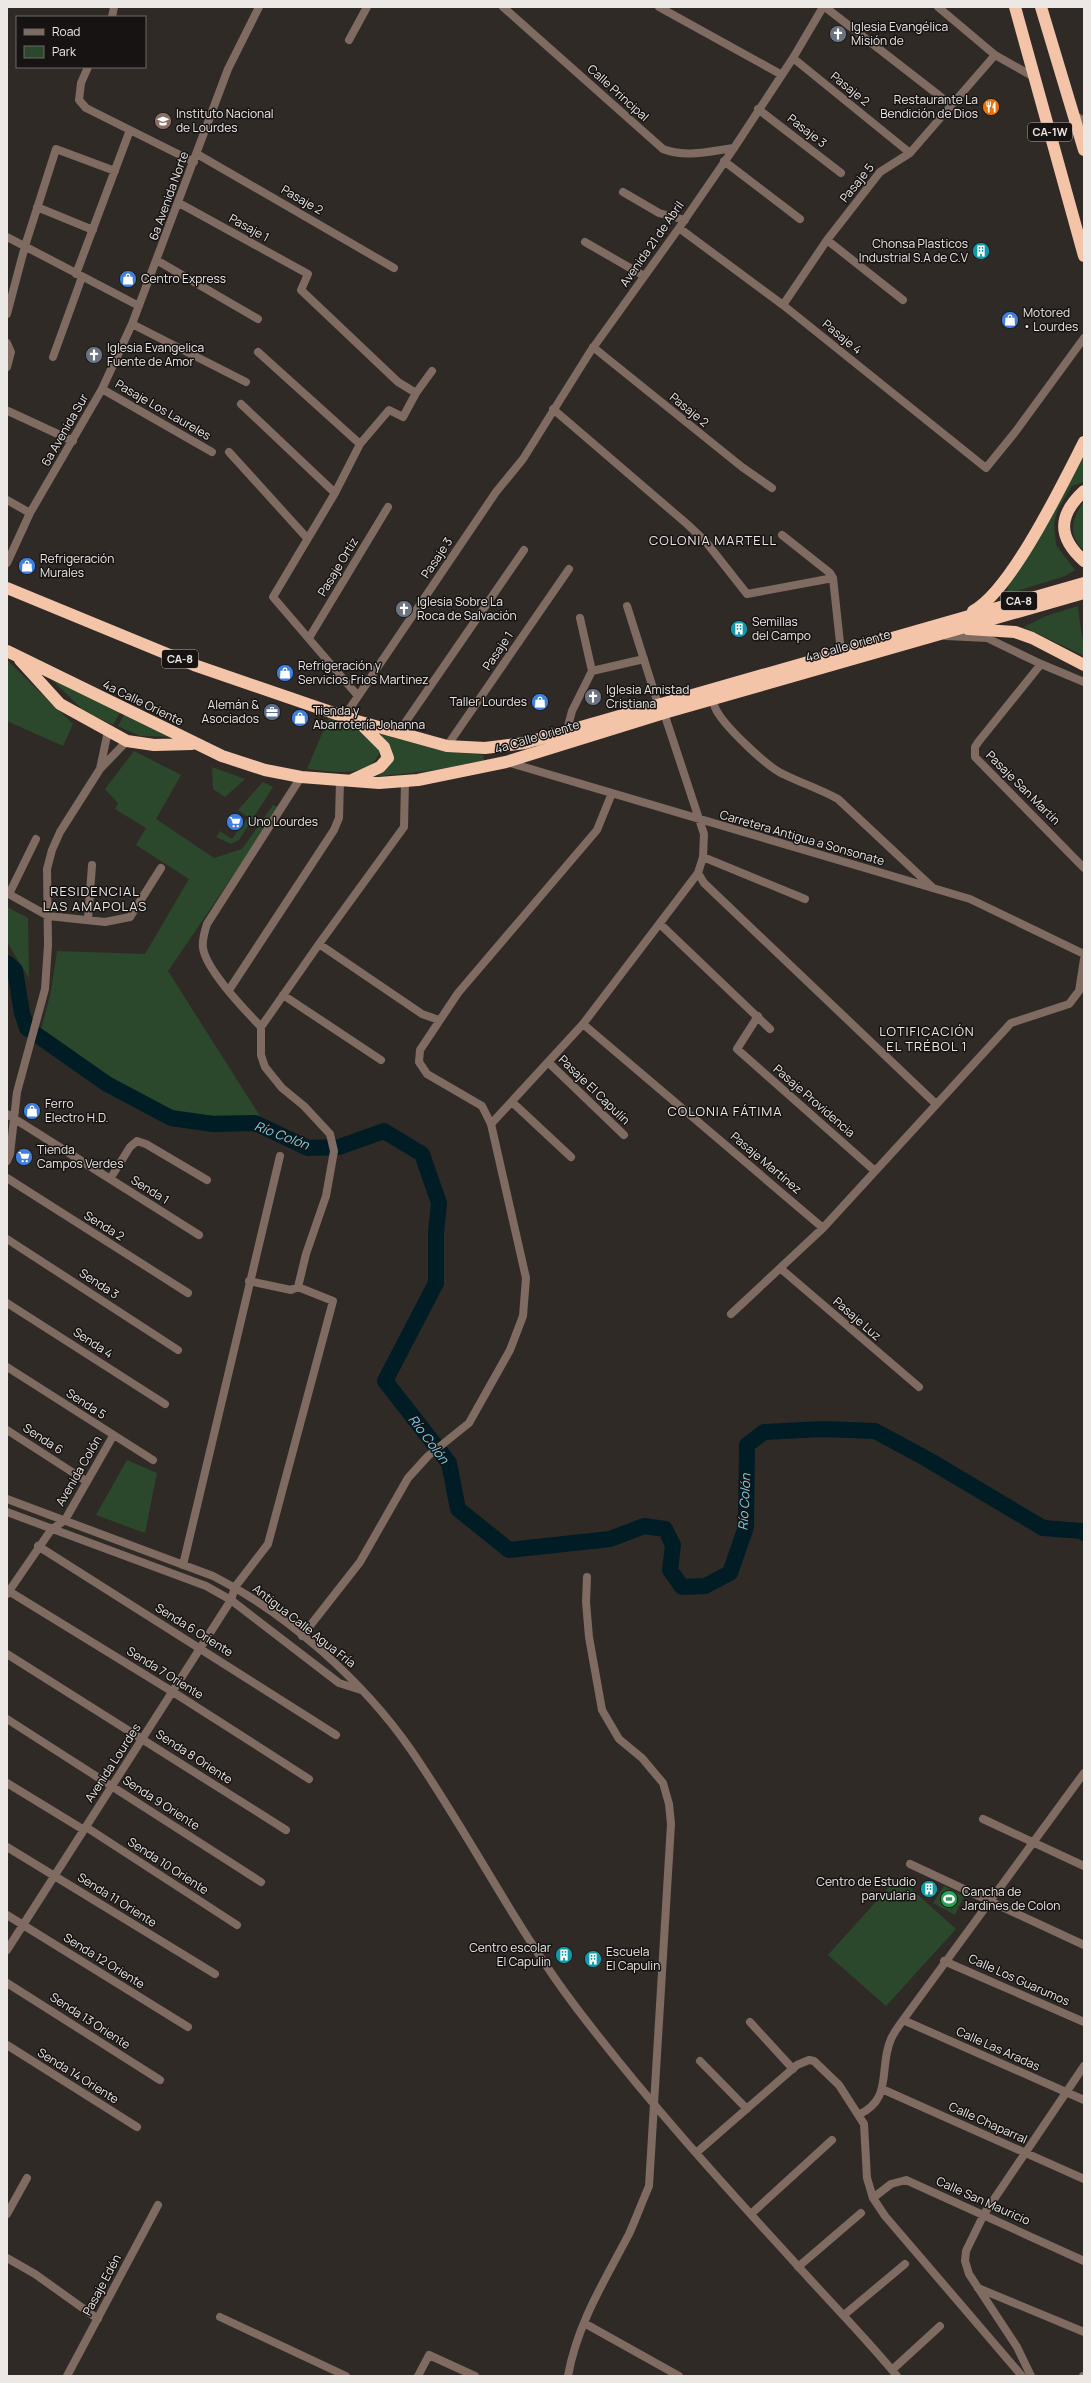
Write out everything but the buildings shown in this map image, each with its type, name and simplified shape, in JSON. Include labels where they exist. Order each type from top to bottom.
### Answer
[{"type":"highway","name":"CA-1W","points":[[1015,7],[1084,256]]},
{"type":"highway","name":"CA-1W","points":[[1041,7],[1084,150]]},
{"type":"highway","points":[[957,624],[999,589],[1035,535],[1084,442]]},
{"type":"highway","points":[[1084,491],[1070,506],[1064,517],[1064,530],[1067,542],[1084,561]]},
{"type":"highway","name":"4a Calle Oriente","points":[[7,588],[194,665],[357,721],[447,746],[468,748],[525,743],[567,730],[712,699],[935,636],[957,624],[1084,583]]},
{"type":"highway","name":"4a Calle Oriente","points":[[12,653],[194,744],[241,763],[302,778],[344,782],[405,781],[456,773],[506,762],[661,709],[842,652],[1084,593]]},
{"type":"highway","points":[[957,624],[1015,632],[1032,638],[1084,665]]},
{"type":"highway","points":[[12,653],[60,704],[127,741],[154,745],[194,744]]},
{"type":"highway","points":[[344,782],[380,767],[388,758],[387,751],[378,738],[357,721]]},
{"type":"street","name":"6a Avenida Norte","points":[[139,306],[158,261],[234,56],[259,7]]},
{"type":"street","points":[[349,40],[367,7]]},
{"type":"street","name":"Calle Principal","points":[[504,7],[663,149],[674,154],[687,154],[734,148]]},
{"type":"street","points":[[659,7],[782,75]]},
{"type":"street","points":[[824,7],[950,104]]},
{"type":"street","name":"Avenida 21 de Abril","points":[[496,492],[523,459],[593,347],[680,228],[782,75],[824,7]]},
{"type":"street","points":[[938,7],[995,55],[1034,77]]},
{"type":"street","name":"Pasaje 5","points":[[783,305],[827,240],[880,172],[910,153],[950,104],[995,55]]},
{"type":"street","name":"Pasaje 2","points":[[793,58],[910,153]]},
{"type":"street","points":[[88,68],[81,83],[78,100],[86,108],[194,162]]},
{"type":"street","name":"Pasaje 3","points":[[758,109],[842,173]]},
{"type":"street","points":[[1073,114],[1084,121]]},
{"type":"street","points":[[53,357],[93,230],[116,172],[130,130]]},
{"type":"street","points":[[7,314],[25,246],[56,149],[116,172]]},
{"type":"street","name":"Pasaje 2","points":[[197,154],[394,268]]},
{"type":"street","points":[[724,161],[800,219]]},
{"type":"street","points":[[623,192],[659,213],[684,220]]},
{"type":"street","name":"Pasaje 1","points":[[179,203],[308,274],[301,290],[398,382],[416,393]]},
{"type":"street","points":[[37,207],[93,230]]},
{"type":"street","name":"Pasaje 4","points":[[680,228],[783,305],[986,468],[1082,342]]},
{"type":"street","points":[[7,237],[79,276],[139,306]]},
{"type":"street","points":[[827,240],[903,300]]},
{"type":"street","points":[[585,242],[644,276]]},
{"type":"street","points":[[158,261],[258,319]]},
{"type":"street","name":"6a Avenida Sur","points":[[7,562],[30,513],[74,441],[102,390],[139,306]]},
{"type":"street","points":[[132,324],[246,382]]},
{"type":"street","points":[[7,343],[12,352],[7,367]]},
{"type":"street","name":"Pasaje 2","points":[[593,347],[742,467],[772,488]]},
{"type":"street","points":[[258,352],[360,444]]},
{"type":"street","points":[[358,696],[273,597],[335,493],[360,444],[389,410],[403,417],[416,393],[432,371]]},
{"type":"street","name":"Pasaje Los Laureles","points":[[102,390],[212,452]]},
{"type":"street","points":[[241,404],[335,493]]},
{"type":"street","points":[[553,409],[706,542],[747,594],[833,578]]},
{"type":"street","points":[[8,411],[74,441]]},
{"type":"street","points":[[229,452],[307,538]]},
{"type":"street","name":"Pasaje 3","points":[[344,717],[496,492]]},
{"type":"street","points":[[7,500],[30,513]]},
{"type":"street","name":"Pasaje Ortíz","points":[[309,638],[388,507]]},
{"type":"street","points":[[782,535],[830,573],[833,578],[842,652]]},
{"type":"street","points":[[398,733],[524,550]]},
{"type":"street","name":"Pasaje 1","points":[[447,746],[569,569]]},
{"type":"street","points":[[491,1124],[583,1024],[698,873],[703,857],[704,834],[701,821],[661,709],[627,606]]},
{"type":"street","points":[[567,730],[572,711],[592,671],[580,618]]},
{"type":"street","points":[[935,636],[960,635],[987,638],[1041,664],[1084,682]]},
{"type":"street","points":[[592,671],[644,659]]},
{"type":"street","name":"Pasaje San Martín","points":[[1041,664],[979,741],[975,747],[975,756],[1084,868]]},
{"type":"street","points":[[712,699],[718,713],[727,724],[771,766],[782,774],[821,789],[838,799],[934,889]]},
{"type":"street","points":[[100,769],[108,731]]},
{"type":"street","points":[[7,1161],[10,1116],[41,1010],[45,989],[48,916],[47,869],[52,850],[60,832],[100,769],[127,741]]},
{"type":"street","name":"Carretera Antigua a Sonsonate","points":[[506,762],[701,821],[970,899],[1084,954]]},
{"type":"street","points":[[261,1027],[208,963],[203,949],[203,936],[207,924],[302,778]]},
{"type":"street","points":[[298,1287],[306,1254],[326,1196],[334,1151],[330,1134],[304,1106],[282,1088],[265,1067],[261,1055],[261,1027],[404,827],[405,781]]},
{"type":"street","points":[[229,990],[334,830],[339,818],[344,782]]},
{"type":"street","points":[[302,1636],[360,1562],[408,1478],[428,1456],[468,1423],[510,1350],[523,1316],[526,1278],[491,1124],[482,1106],[427,1074],[419,1062],[420,1050],[458,993],[597,830],[612,793]]},
{"type":"street","points":[[36,839],[8,893],[48,916],[115,921],[130,917],[161,868]]},
{"type":"street","points":[[703,857],[805,899]]},
{"type":"street","points":[[88,920],[90,874],[92,865]]},
{"type":"street","points":[[698,873],[704,883],[936,1104]]},
{"type":"street","points":[[660,924],[770,1029]]},
{"type":"street","points":[[319,944],[422,1014],[439,1020]]},
{"type":"street","points":[[731,1314],[823,1228],[1011,1023],[1069,1004],[1079,991],[1084,959]]},
{"type":"street","points":[[283,995],[381,1060]]},
{"type":"street","name":"Pasaje Providencia","points":[[758,1016],[737,1049],[875,1171]]},
{"type":"street","name":"Pasaje Martínez","points":[[583,1024],[823,1228]]},
{"type":"street","name":"Pasaje El Capulín","points":[[548,1062],[624,1135]]},
{"type":"street","points":[[512,1102],[571,1157]]},
{"type":"street","name":"Senda 1","points":[[10,1116],[199,1235]]},
{"type":"street","points":[[110,1179],[130,1147],[137,1141],[146,1144],[208,1180]]},
{"type":"street","points":[[183,1565],[249,1281],[280,1156]]},
{"type":"street","name":"Senda 2","points":[[7,1178],[188,1293]]},
{"type":"street","name":"Senda 3","points":[[7,1239],[178,1350]]},
{"type":"street","name":"Pasaje Luz","points":[[780,1268],[919,1387]]},
{"type":"street","points":[[235,1587],[268,1544],[333,1301],[298,1287],[291,1290],[249,1281]]},
{"type":"street","name":"Senda 4","points":[[7,1303],[165,1404]]},
{"type":"street","name":"Senda 5","points":[[7,1368],[153,1460]]},
{"type":"street","name":"Senda 6","points":[[7,1430],[86,1481]]},
{"type":"street","name":"Avenida Colón","points":[[8,1591],[38,1546],[51,1530],[65,1520],[113,1436]]},
{"type":"street","name":"Antigua Calle Agua Fría","points":[[7,1498],[183,1565],[235,1587],[302,1636],[364,1691]]},
{"type":"street","name":"Antigua Calle Agua Fría","points":[[7,1512],[51,1530],[206,1586],[232,1600],[339,1683],[364,1691]]},
{"type":"street","name":"Senda 6 Oriente","points":[[38,1546],[336,1736]]},
{"type":"street","points":[[568,2376],[572,2354],[584,2323],[608,2272],[629,2233],[649,2186],[671,1824],[669,1804],[663,1783],[642,1758],[619,1739],[602,1710],[589,1638],[586,1602],[587,1577]]},
{"type":"street","name":"Avenida Lourdes","points":[[7,1950],[232,1600],[235,1587]]},
{"type":"street","name":"Senda 7 Oriente","points":[[8,1591],[174,1692],[309,1779]]},
{"type":"street","name":"Senda 8 Oriente","points":[[7,1654],[286,1830]]},
{"type":"street","points":[[364,1691],[411,1750],[507,1904],[574,2004],[655,2106],[798,2267],[844,2315],[894,2373],[940,2326]]},
{"type":"street","name":"Senda 9 Oriente","points":[[7,1719],[261,1882]]},
{"type":"street","points":[[858,2115],[870,2110],[878,2100],[882,2089],[891,2039],[903,2020],[944,1961],[1084,1773]]},
{"type":"street","name":"Senda 10 Oriente","points":[[7,1783],[85,1829],[237,1924]]},
{"type":"street","points":[[983,1819],[1084,1866]]},
{"type":"street","name":"Senda 11 Oriente","points":[[7,1847],[215,1974]]},
{"type":"street","points":[[910,1864],[1084,1945]]},
{"type":"street","name":"Senda 12 Oriente","points":[[7,1914],[188,2027]]},
{"type":"street","name":"Calle Los Guarumos","points":[[944,1961],[1084,2022]]},
{"type":"street","name":"Senda 13 Oriente","points":[[7,1983],[160,2080]]},
{"type":"street","name":"Calle Las Aradas","points":[[903,2020],[1084,2100]]},
{"type":"street","points":[[750,2022],[793,2069]]},
{"type":"street","name":"Senda 14 Oriente","points":[[7,2045],[137,2127]]},
{"type":"street","points":[[696,2153],[793,2069],[808,2060],[814,2061],[839,2085],[864,2124],[867,2178],[874,2198],[905,2240],[1022,2376]]},
{"type":"street","points":[[700,2061],[747,2109]]},
{"type":"street","points":[[1031,2376],[1017,2347],[969,2274],[965,2261],[966,2251],[984,2214],[1084,2066]]},
{"type":"street","name":"Calle Chaparral","points":[[882,2089],[1084,2179]]},
{"type":"street","points":[[751,2214],[832,2140]]},
{"type":"street","points":[[7,2214],[27,2178]]},
{"type":"street","name":"Calle San Mauricio","points":[[874,2198],[891,2184],[906,2180],[984,2214],[1084,2261]]},
{"type":"street","name":"Pasaje Edén","points":[[67,2376],[158,2205]]},
{"type":"street","points":[[798,2267],[861,2213]]},
{"type":"street","points":[[7,2258],[35,2274],[98,2319]]},
{"type":"street","points":[[844,2315],[905,2264]]},
{"type":"street","points":[[978,2288],[1084,2332]]},
{"type":"street","points":[[220,2317],[346,2376]]},
{"type":"street","points":[[584,2323],[678,2376]]},
{"type":"street","points":[[418,2376],[429,2355],[475,2376]]},
{"type":"green space","points":[[1084,456],[1084,482],[1072,486],[1058,509],[1054,523],[1056,545],[1075,570],[1065,576],[1007,594],[1008,585]]},
{"type":"green space","points":[[1084,501],[1084,550],[1075,539],[1073,526],[1077,513]]},
{"type":"green space","points":[[1078,606],[1084,656],[1024,627],[1046,616]]},
{"type":"green space","points":[[7,660],[73,724],[63,746],[7,721]]},
{"type":"green space","points":[[52,680],[122,709],[113,725],[83,710]]},
{"type":"green space","points":[[126,711],[183,737],[140,736],[118,726]]},
{"type":"green space","points":[[330,715],[356,723],[380,751],[375,760],[368,766],[359,770],[348,772],[307,769]]},
{"type":"green space","points":[[380,731],[446,750],[483,755],[484,760],[420,772],[380,776],[373,772],[384,768],[382,738]]},
{"type":"green space","points":[[134,751],[181,775],[156,819],[214,858],[242,849],[273,805],[279,808],[168,971],[260,1116],[190,1115],[172,1112],[110,1080],[41,1030],[51,991],[57,951],[145,954],[189,879],[136,845],[146,828],[115,809],[118,803],[105,789]]},
{"type":"green space","name":"Uno Lourdes","points":[[212,767],[245,779],[225,797],[213,789]]},
{"type":"green space","name":"Uno Lourdes","points":[[263,782],[273,787],[239,840],[231,844],[216,837],[220,831],[232,839],[248,817],[238,810]]},
{"type":"green space","points":[[7,907],[28,918],[29,978],[7,942]]},
{"type":"green space","points":[[127,1460],[157,1473],[145,1533],[96,1515]]},
{"type":"green space","points":[[898,1877],[956,1929],[886,2006],[828,1955]]},
{"type":"green space","name":"Cancha de Jardines de Colon","points":[[944,1886],[964,1896],[955,1915],[933,1903]]},
{"type":"waterway","name":"Río Colón","points":[[7,963],[15,970],[22,1013],[27,1028],[107,1084],[171,1118],[213,1124],[255,1123],[308,1148],[339,1147],[384,1131],[422,1154],[439,1203],[436,1232],[436,1283],[385,1381],[449,1463],[458,1509],[509,1550],[610,1539],[644,1526],[665,1529],[673,1545],[670,1570],[682,1587],[705,1586],[730,1573],[746,1527],[747,1445],[764,1432],[823,1429],[875,1431],[927,1459],[1043,1528],[1082,1531],[1084,1533]]},
{"type":"place","name":"Iglesia Evangélica Misión de","points":[[838,34]]},
{"type":"place","name":"Restaurante La Bendición de Dios","points":[[991,107]]},
{"type":"place","name":"Instituto Nacional de Lourdes","points":[[163,121]]},
{"type":"place","name":"Chonsa Plasticos Industrial S.A de C.V","points":[[981,251]]},
{"type":"place","name":"Centro Express","points":[[128,279]]},
{"type":"place","name":"Motored • Lourdes","points":[[1010,320]]},
{"type":"place","name":"Iglesia Evangelica Fuente de Amor","points":[[94,355]]},
{"type":"place","name":"Refrigeración Murales","points":[[27,566]]},
{"type":"place","name":"Iglesia Sobre La Roca de Salvación","points":[[404,609]]},
{"type":"place","name":"Semillas del Campo","points":[[739,629]]},
{"type":"place","name":"Refrigeración y Servicios Frios Martinez","points":[[285,673]]},
{"type":"place","name":"Iglesia Amistad Cristiana","points":[[593,697]]},
{"type":"place","name":"Taller Lourdes","points":[[540,702]]},
{"type":"place","name":"Alemán & Asociados","points":[[272,712]]},
{"type":"place","name":"Tienda y Abarrotería Johanna","points":[[300,718]]},
{"type":"place","name":"Uno Lourdes","points":[[235,822]]},
{"type":"place","name":"Ferro Electro H.D.","points":[[32,1111]]},
{"type":"place","name":"Tienda Campos Verdes","points":[[24,1157]]},
{"type":"place","name":"Centro de Estudio parvularia","points":[[929,1889]]},
{"type":"place","name":"Cancha de Jardines de Colon","points":[[949,1899]]},
{"type":"place","name":"Centro escolar El Capulin","points":[[564,1955]]},
{"type":"place","name":"Escuela El Capulin","points":[[593,1959]]},
{"type":"district","name":"COLONIA MARTELL","points":[[713,540]]},
{"type":"district","name":"RESIDENCIAL LAS AMAPOLAS","points":[[95,898]]},
{"type":"district","name":"LOTIFICACIÓN EL TRÉBOL 1","points":[[927,1038]]},
{"type":"district","name":"COLONIA FÁTIMA","points":[[725,1111]]}]
